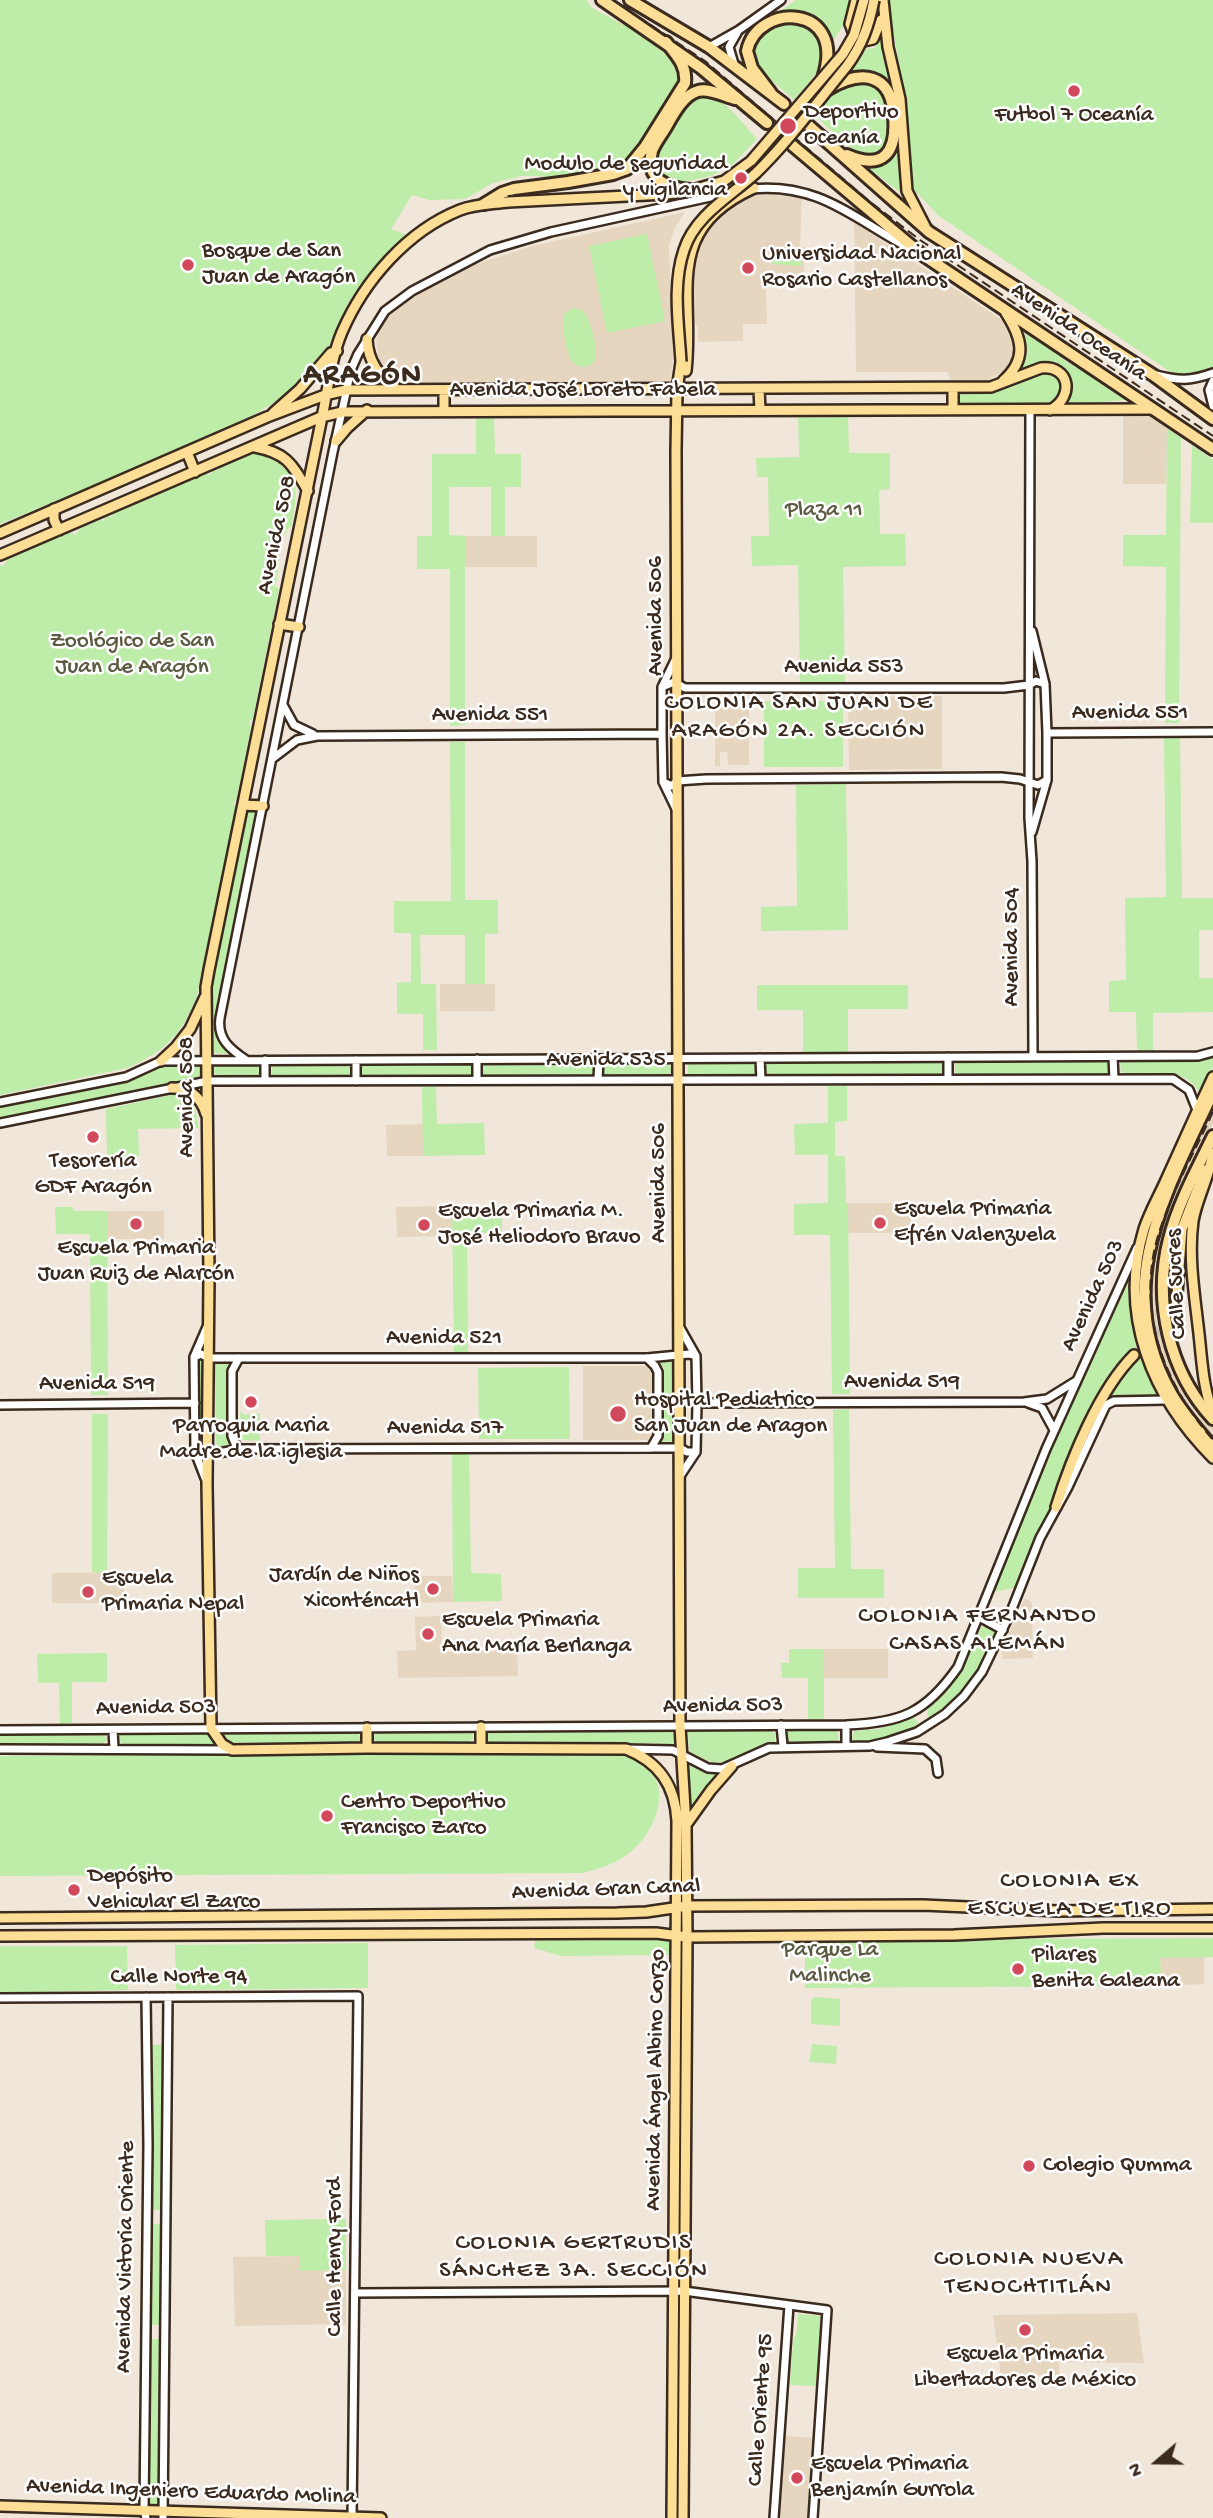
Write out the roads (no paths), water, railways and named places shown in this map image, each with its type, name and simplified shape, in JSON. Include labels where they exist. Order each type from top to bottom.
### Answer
[{"type":"highway","points":[[601,0],[666,42],[767,123]]},
{"type":"highway","points":[[630,0],[709,47],[784,104]]},
{"type":"highway","points":[[771,93],[750,63],[748,45],[756,34],[770,23],[789,16],[805,19],[824,37],[828,54],[825,85],[848,78],[869,78],[884,86],[892,96],[894,144],[890,150],[881,158],[860,160],[835,149]]},
{"type":"highway","points":[[484,204],[514,189],[568,183],[627,169],[635,162],[685,83],[682,63],[666,42]]},
{"type":"highway","points":[[693,190],[665,185],[656,178],[652,166],[652,150],[683,101],[699,90],[741,101]]},
{"type":"highway","name":"Avenida Oceanía","points":[[808,125],[929,232],[1153,375],[1213,419]]},
{"type":"highway","name":"Avenida Oceanía","points":[[792,145],[920,253],[1213,449]]},
{"type":"highway","points":[[1213,1091],[1175,1174],[1150,1240],[1145,1281],[1145,1312],[1153,1351],[1166,1383],[1178,1405],[1213,1448]]},
{"type":"highway","points":[[1213,1136],[1173,1225],[1165,1256],[1163,1294],[1167,1331],[1178,1364],[1190,1388],[1213,1419]]},
{"type":"highway","points":[[1175,1174],[1175,1159],[1187,1147]]},
{"type":"main road","points":[[856,0],[850,24],[858,39],[873,39],[883,15]]},
{"type":"main road","points":[[825,85],[849,45],[861,16],[864,0]]},
{"type":"main road","points":[[825,85],[860,47],[869,26],[874,0]]},
{"type":"main road","points":[[883,0],[888,47],[901,99],[907,191],[929,232]]},
{"type":"main road","name":"Avenida 508","points":[[211,1728],[207,1484],[209,1323],[206,995],[279,624],[341,334],[359,299],[374,278],[404,245],[441,219],[484,204],[667,194],[724,181],[751,161],[825,85]]},
{"type":"main road","name":"Avenida 506","points":[[680,1726],[677,390],[681,362],[678,269],[684,247],[695,228],[710,211],[757,172],[825,85]]},
{"type":"main road","points":[[677,390],[687,363],[686,277],[692,248],[710,218],[737,196],[754,188]]},
{"type":"main road","points":[[991,387],[1011,373],[1018,363],[1020,352],[1016,328],[1004,308]]},
{"type":"main road","points":[[367,339],[368,351],[376,372],[398,390]]},
{"type":"main road","points":[[267,417],[300,389],[331,353],[337,351]]},
{"type":"main road","name":"Avenida José Loreto Fabela","points":[[0,533],[267,417],[346,390],[991,387],[1041,368],[1055,369],[1065,379],[1066,393],[1058,406],[1048,410]]},
{"type":"main road","points":[[953,388],[953,409]]},
{"type":"main road","points":[[759,389],[760,410]]},
{"type":"main road","points":[[444,390],[444,411]]},
{"type":"main road","points":[[601,390],[602,410]]},
{"type":"main road","name":"Avenida José Loreto Fabela","points":[[0,555],[322,417],[342,412],[1152,409]]},
{"type":"main road","points":[[336,441],[368,410]]},
{"type":"main road","points":[[253,447],[277,453],[290,461],[308,491]]},
{"type":"main road","points":[[187,452],[195,472]]},
{"type":"main road","points":[[54,509],[54,520],[59,530]]},
{"type":"main road","points":[[44,514],[50,528],[44,536]]},
{"type":"main road","points":[[279,624],[299,627]]},
{"type":"main road","points":[[243,805],[262,806]]},
{"type":"main road","points":[[161,1061],[190,1029],[206,995]]},
{"type":"main road","points":[[1213,1077],[1150,1213],[1142,1237],[1136,1278],[1139,1329],[1148,1362],[1165,1400],[1213,1458]]},
{"type":"main road","points":[[172,1088],[182,1088],[195,1095],[204,1106],[208,1121]]},
{"type":"main road","points":[[1176,1307],[1182,1229],[1213,1153]]},
{"type":"main road","name":"Calle Sucres","points":[[1213,1153],[1208,1180],[1195,1212],[1193,1229],[1193,1280],[1213,1413]]},
{"type":"main road","points":[[1056,1507],[1064,1480],[1104,1392],[1134,1355]]},
{"type":"main road","name":"Avenida Ángel Albino Corzo","points":[[680,1726],[686,1825],[682,1906],[679,2291],[682,2518]]},
{"type":"main road","points":[[481,1727],[481,1748]]},
{"type":"main road","points":[[211,1728],[222,1744],[232,1750]]},
{"type":"main road","points":[[367,1728],[367,1748]]},
{"type":"main road","name":"Avenida Ángel Albino Corzo","points":[[626,1749],[656,1766],[667,1781],[674,1798],[682,1906]]},
{"type":"main road","name":"Avenida 503","points":[[232,1750],[626,1749]]},
{"type":"main road","points":[[686,1825],[710,1790],[732,1766]]},
{"type":"main road","name":"Avenida Gran Canal","points":[[0,1918],[617,1913],[646,1912],[682,1906],[923,1905],[1058,1911],[1213,1909]]},
{"type":"main road","name":"Avenida Gran Canal","points":[[0,1936],[656,1933],[682,1937],[954,1935],[1103,1928],[1213,1928]]},
{"type":"main road","name":"Avenida Ángel Albino Corzo","points":[[672,2518],[679,2291]]},
{"type":"main road","name":"Avenida Ingeniero Eduardo Molina","points":[[0,2505],[145,2514],[382,2518]]},
{"type":"street","points":[[709,47],[739,30],[781,0]]},
{"type":"street","points":[[735,66],[729,47],[739,30]]},
{"type":"street","name":"Avenida 508","points":[[246,1060],[228,1047],[219,1026],[346,390],[358,354],[378,320],[396,301],[450,269],[490,250],[551,232],[754,188],[808,192],[830,201],[876,231],[920,253]]},
{"type":"street","points":[[1153,375],[1180,381],[1213,373]]},
{"type":"street","points":[[1213,382],[1209,390],[1213,405]]},
{"type":"street","name":"Avenida 504","points":[[1030,409],[1029,783],[1033,1057]]},
{"type":"street","name":"Avenida 504","points":[[1031,627],[1045,684],[1047,733],[1047,780],[1031,837]]},
{"type":"street","points":[[677,654],[662,687],[663,782],[677,812]]},
{"type":"street","name":"Avenida 553","points":[[662,687],[671,682],[677,682],[685,688],[1004,688],[1029,685],[1036,681],[1045,684]]},
{"type":"street","points":[[283,705],[294,725],[317,736]]},
{"type":"street","name":"Avenida 551","points":[[1047,733],[1213,732]]},
{"type":"street","name":"Avenida 551","points":[[272,760],[297,740],[317,736],[662,734]]},
{"type":"street","points":[[663,782],[672,786],[677,781],[706,779],[1017,778],[1038,785],[1047,780]]},
{"type":"street","name":"Avenida 535","points":[[0,1102],[126,1077],[161,1061],[1198,1056],[1213,1052]]},
{"type":"street","points":[[1113,1056],[1114,1079]]},
{"type":"street","points":[[948,1057],[948,1079]]},
{"type":"street","points":[[760,1058],[761,1080]]},
{"type":"street","points":[[477,1059],[477,1080]]},
{"type":"street","points":[[598,1080],[599,1059]]},
{"type":"street","points":[[265,1060],[265,1081]]},
{"type":"street","points":[[356,1060],[356,1081]]},
{"type":"street","name":"Avenida 535","points":[[0,1123],[208,1081],[1173,1079],[1189,1090],[1198,1110]]},
{"type":"street","name":"Avenida 503","points":[[0,1730],[846,1725],[888,1722],[917,1711],[934,1698],[958,1667],[1054,1430],[1142,1237]]},
{"type":"street","name":"Avenida 508","points":[[207,1484],[195,1452],[194,1357],[209,1323]]},
{"type":"street","name":"Avenida 506","points":[[679,1326],[696,1356],[696,1452]]},
{"type":"street","name":"Avenida 521","points":[[194,1357],[201,1354],[209,1358],[696,1356]]},
{"type":"street","points":[[239,1358],[232,1371],[232,1436],[240,1449]]},
{"type":"street","points":[[647,1358],[658,1372],[658,1436],[651,1447]]},
{"type":"street","name":"Avenida 519","points":[[696,1403],[1024,1402],[1047,1399],[1076,1381]]},
{"type":"street","name":"Avenida 503","points":[[626,1749],[660,1749],[682,1754],[715,1770],[732,1766],[760,1751],[783,1746],[870,1746],[903,1737],[928,1726],[955,1705],[982,1672],[1003,1630],[1040,1538],[1068,1487],[1105,1405],[1114,1401],[1165,1400]]},
{"type":"street","points":[[1024,1402],[1042,1408],[1054,1430]]},
{"type":"street","name":"Avenida 519","points":[[0,1405],[195,1404]]},
{"type":"street","name":"Avenida 517","points":[[195,1452],[202,1456],[240,1449],[651,1447],[680,1448],[687,1452],[696,1452]]},
{"type":"street","points":[[680,1476],[696,1452]]},
{"type":"street","points":[[979,1617],[1003,1630]]},
{"type":"street","points":[[917,1711],[928,1726]]},
{"type":"street","points":[[846,1725],[846,1746]]},
{"type":"street","points":[[781,1726],[783,1746]]},
{"type":"street","points":[[113,1730],[114,1749]]},
{"type":"street","points":[[870,1746],[925,1749],[936,1759],[938,1773]]},
{"type":"street","name":"Avenida 503","points":[[0,1749],[232,1750]]},
{"type":"street","name":"Calle Norte 94","points":[[0,1998],[358,1996]]},
{"type":"street","name":"Calle Henry Ford","points":[[352,2517],[358,1996]]},
{"type":"street","name":"Avenida Victoria Oriente","points":[[145,2514],[148,2145],[146,1997]]},
{"type":"street","name":"Avenida Victoria Oriente","points":[[162,2514],[167,1997]]},
{"type":"street","points":[[355,2292],[679,2291],[827,2310],[813,2518]]},
{"type":"street","name":"Calle Oriente 95","points":[[774,2518],[789,2305]]},
{"type":"tunnel","points":[[767,123],[792,145]]},
{"type":"tunnel","points":[[1134,1355],[1164,1325],[1176,1307]]},
{"type":"railway","points":[[613,0],[705,61],[869,201],[920,240],[1213,436]]},
{"type":"railway","points":[[1213,1112],[1162,1223],[1152,1267],[1150,1294],[1159,1346],[1168,1371],[1181,1395],[1213,1440]]},
{"type":"place","name":"Futbol 7 Oceanía","points":[[1074,91]]},
{"type":"place","name":"Deportivo Oceanía","points":[[788,126]]},
{"type":"place","name":"Modulo de seguridad y vigilancia","points":[[741,178]]},
{"type":"place","name":"Bosque de San Juan de Aragón","points":[[188,265]]},
{"type":"place","name":"Universidad Nacional Rosario Castellanos","points":[[748,268]]},
{"type":"place","name":"Tesorería GDF Aragón","points":[[93,1137]]},
{"type":"place","name":"Escuela Primaria Efrén Valenzuela","points":[[880,1223]]},
{"type":"place","name":"Escuela Primaria Juan Ruiz de Alarcón","points":[[136,1224]]},
{"type":"place","name":"Escuela Primaria M. José Heliodoro Bravo","points":[[424,1225]]},
{"type":"place","name":"Parroquia Maria Madre de la iglesia","points":[[251,1402]]},
{"type":"place","name":"Hospital Pediatrico San Juan de Aragon","points":[[618,1414]]},
{"type":"place","name":"Jardín de Niños Xiconténcatl","points":[[433,1589]]},
{"type":"place","name":"Escuela Primaria Nepal","points":[[88,1592]]},
{"type":"place","name":"Escuela Primaria Ana María Berlanga","points":[[428,1634]]},
{"type":"place","name":"Centro Deportivo Francisco Zarco","points":[[327,1816]]},
{"type":"place","name":"Depósito Vehicular El Zarco","points":[[74,1890]]},
{"type":"place","name":"Pilares Benita Galeana","points":[[1018,1969]]},
{"type":"place","name":"Colegio Qumma","points":[[1029,2166]]},
{"type":"place","name":"Escuela Primaria Libertadores de México","points":[[1025,2330]]},
{"type":"place","name":"Escuela Primaria Benjamín Gurrola","points":[[797,2478]]},
{"type":"district","name":"ARAGÓN","points":[[363,377]]},
{"type":"district","name":"COLONIA SAN JUAN DE ARAGÓN 2A. SECCIÓN","points":[[799,718]]},
{"type":"district","name":"COLONIA FERNANDO CASAS ALEMÁN","points":[[978,1631]]},
{"type":"district","name":"COLONIA EX ESCUELA DE TIRO","points":[[1070,1896]]},
{"type":"district","name":"COLONIA GERTRUDIS SÁNCHEZ 3A. SECCIÓN","points":[[574,2258]]},
{"type":"district","name":"COLONIA NUEVA TENOCHTITLÁN","points":[[1029,2274]]},
{"type":"park label","name":"Plaza 11","points":[[824,511]]},
{"type":"park label","name":"Zoológico de San Juan de Aragón","points":[[132,655]]},
{"type":"park label","name":"Parque La Malinche","points":[[830,1964]]}]
